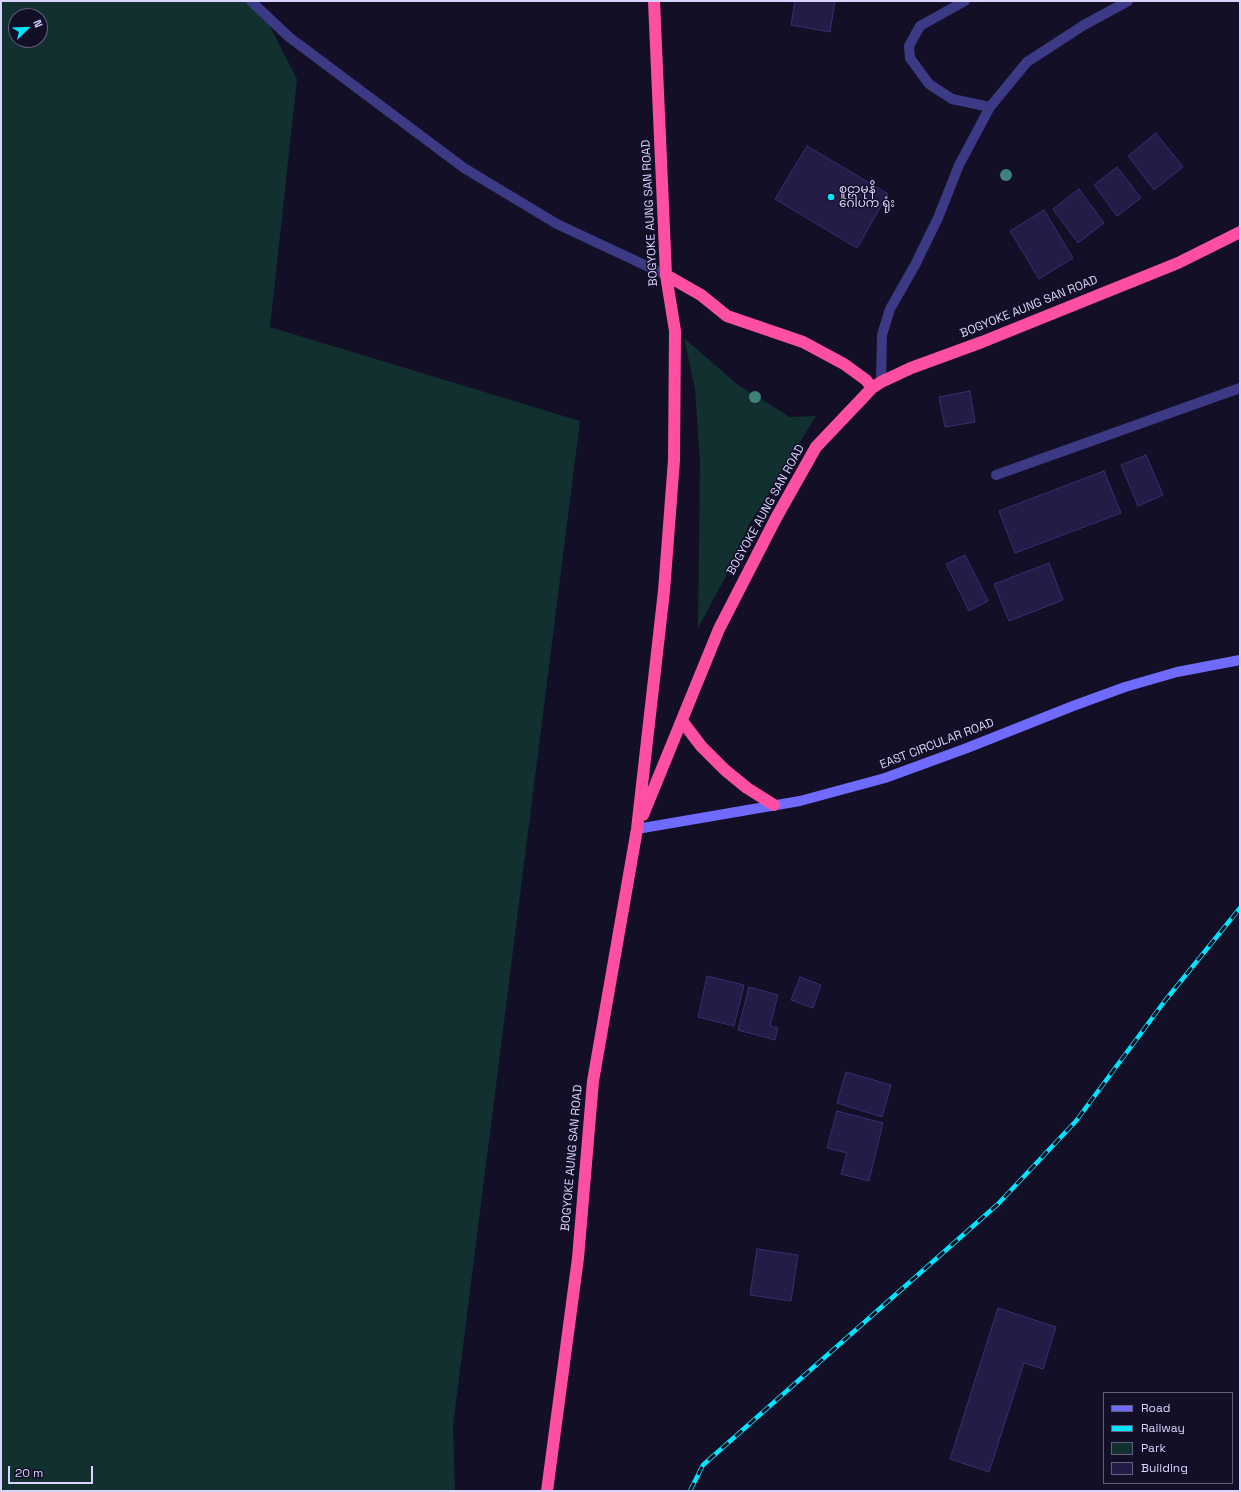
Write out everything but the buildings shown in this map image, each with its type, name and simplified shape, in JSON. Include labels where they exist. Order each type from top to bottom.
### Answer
[{"type":"highway","name":"BOGYOKE AUNG SAN ROAD","points":[[547,1491],[578,1258],[593,1081],[637,829],[664,591],[674,460],[675,331],[666,275],[654,1]]},
{"type":"highway","name":"BOGYOKE AUNG SAN ROAD","points":[[637,829],[719,629],[776,518],[816,447],[876,385],[911,368],[982,342],[1178,263],[1240,232]]},
{"type":"highway","points":[[666,275],[701,295],[727,316],[803,342],[844,364],[866,380],[876,385]]},
{"type":"highway","points":[[682,721],[701,746],[726,770],[747,788],[774,806]]},
{"type":"street","points":[[250,1],[289,37],[464,168],[557,224],[666,275]]},
{"type":"street","points":[[965,1],[920,26],[908,46],[910,58],[929,84],[952,99],[990,107]]},
{"type":"street","points":[[876,385],[882,335],[890,309],[915,265],[938,218],[959,165],[990,107],[1027,62],[1084,25],[1128,1]]},
{"type":"street","points":[[996,475],[1240,388]]},
{"type":"street","name":"EAST CIRCULAR ROAD","points":[[637,829],[800,801],[885,778],[967,748],[1073,706],[1125,688],[1177,672],[1240,660]]},
{"type":"green space","points":[[1,1],[257,1],[297,79],[270,327],[580,421],[453,1425],[455,1491],[1,1491]]},
{"type":"green space","points":[[684,338],[738,385],[790,417],[816,416],[749,525],[726,576],[698,628],[700,463],[695,389]]},
{"type":"railway","points":[[690,1491],[703,1465],[998,1204],[1076,1121],[1164,1002],[1240,908]]},
{"type":"place","name":"စူဠာမုနိ ဂေါပက ရုံး","points":[[831,197]]}]
